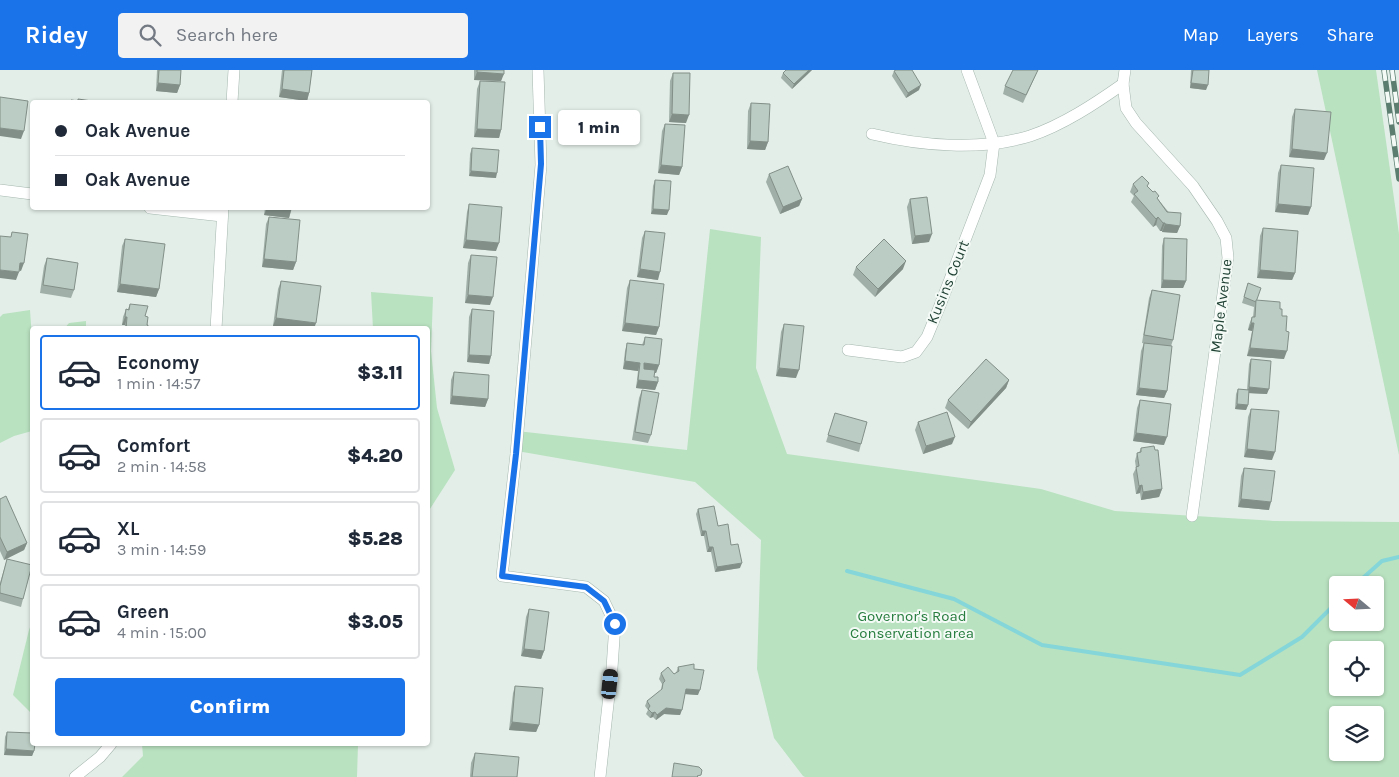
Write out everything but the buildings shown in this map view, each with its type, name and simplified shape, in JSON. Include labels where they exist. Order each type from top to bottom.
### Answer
[{"type":"street","points":[[232,100],[234,70]]},
{"type":"street","points":[[538,70],[541,164],[516,454],[502,576],[586,587],[604,601],[615,624],[600,777]]},
{"type":"street","points":[[967,70],[994,143]]},
{"type":"street","name":"Maple Avenue","points":[[1125,70],[1123,84],[1126,108],[1136,123],[1193,186],[1217,221],[1226,238],[1228,258],[1192,516]]},
{"type":"street","points":[[872,134],[901,141],[943,145],[994,143],[1031,136],[1095,103],[1123,84]]},
{"type":"street","name":"Kusins Court","points":[[848,350],[902,357],[916,352],[927,337],[990,175],[994,143]]},
{"type":"street","points":[[0,190],[30,194]]},
{"type":"street","points":[[186,210],[222,212],[216,326]]},
{"type":"street","points":[[75,777],[100,757],[109,746]]},
{"type":"green space","points":[[1317,70],[1376,70],[1399,234],[1399,455]]},
{"type":"green space","name":"Governor's Road Conservation area","points":[[710,229],[761,237],[756,368],[787,454],[1041,489],[1115,511],[1274,521],[1399,522],[1399,777],[805,777],[774,738],[757,669],[761,540],[695,482],[517,451],[517,431],[687,450]]},
{"type":"green space","points":[[371,292],[433,297],[431,351],[437,408],[455,470],[430,509],[430,326],[373,326]]},
{"type":"green space","points":[[30,310],[30,432],[14,436],[0,443],[0,317],[3,314]]},
{"type":"green space","points":[[86,321],[86,326],[66,326],[69,323]]},
{"type":"green space","points":[[30,627],[30,712],[13,695]]},
{"type":"green space","points":[[142,746],[358,746],[357,777],[122,777],[143,756]]},
{"type":"waterway","points":[[1365,576],[1382,561],[1399,557]]},
{"type":"waterway","points":[[847,571],[954,599],[1042,645],[1240,675],[1302,637],[1329,610]]},
{"type":"railway","points":[[1384,70],[1399,179]]},
{"type":"railway","points":[[1392,70],[1399,122]]},
{"type":"route","points":[[540,127],[541,164],[516,454],[502,576],[586,587],[604,601],[615,624]]}]
